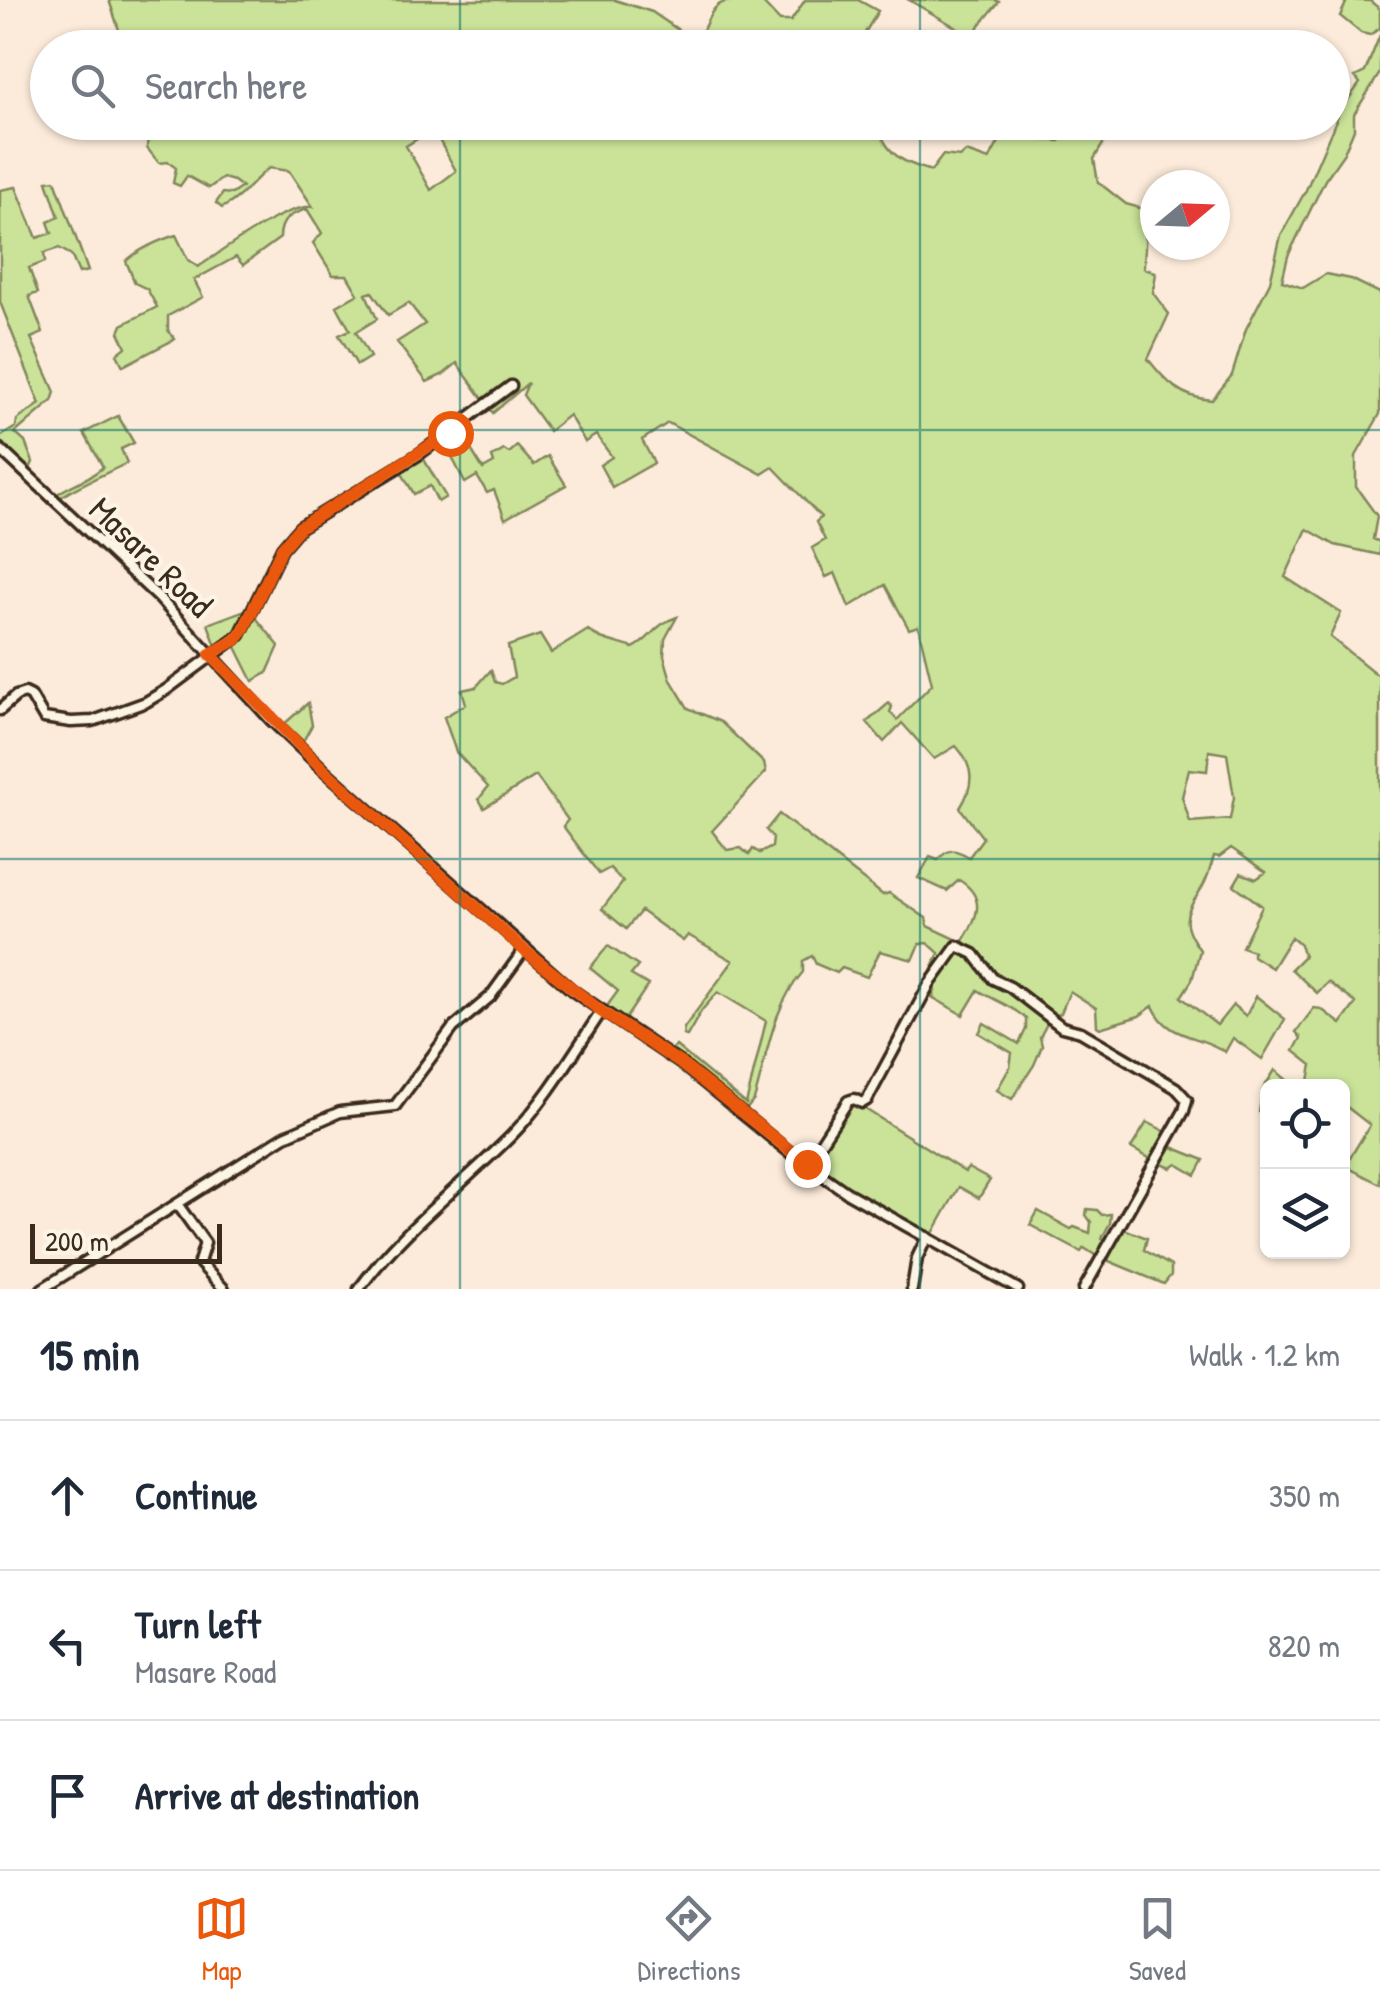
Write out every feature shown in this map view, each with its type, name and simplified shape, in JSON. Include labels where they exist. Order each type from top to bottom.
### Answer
[{"type":"street","points":[[0,710],[24,693],[31,696],[46,719],[71,722],[92,720],[146,702],[210,654],[236,640],[282,548],[300,527],[418,455],[511,386]]},
{"type":"street","name":"Masare Road","points":[[0,449],[158,597],[324,770],[524,950],[602,1012],[680,1063],[807,1164],[872,1208],[1018,1289]]},
{"type":"street","points":[[807,1164],[848,1101],[867,1100],[929,985],[956,946],[970,952],[993,979],[1010,987],[1062,1028],[1087,1036],[1176,1088],[1188,1100],[1084,1289]]},
{"type":"street","points":[[42,1289],[306,1125],[351,1109],[395,1106],[446,1037],[490,997],[524,950]]},
{"type":"street","points":[[359,1289],[400,1241],[518,1128],[602,1012]]},
{"type":"street","points":[[178,1205],[204,1243],[201,1265],[224,1289]]},
{"type":"street","points":[[912,1289],[917,1258],[926,1236]]},
{"type":"green space","points":[[109,0],[615,0],[652,12],[679,30],[119,30]]},
{"type":"green space","points":[[760,0],[780,21],[791,21],[805,0],[858,0],[878,11],[867,30],[703,30],[714,9],[734,1]]},
{"type":"green space","points":[[909,0],[999,2],[976,30],[961,30]]},
{"type":"green space","points":[[1340,0],[1370,1],[1380,9],[1380,28],[1370,35],[1361,33],[1340,16],[1346,3]]},
{"type":"green space","points":[[1380,35],[1380,73],[1354,114],[1350,139],[1350,97],[1360,83],[1355,77],[1365,72]]},
{"type":"green space","points":[[148,140],[416,140],[406,146],[431,190],[456,171],[439,140],[884,140],[906,162],[931,171],[943,155],[960,157],[966,152],[989,160],[1000,140],[1105,140],[1094,159],[1098,182],[1126,204],[1140,208],[1140,260],[1144,260],[1144,268],[1156,273],[1153,293],[1169,314],[1148,359],[1175,387],[1191,396],[1212,400],[1232,375],[1246,329],[1270,282],[1281,235],[1328,140],[1349,140],[1288,256],[1282,281],[1303,288],[1326,274],[1351,279],[1380,293],[1380,414],[1356,456],[1356,487],[1377,516],[1373,539],[1380,542],[1380,555],[1335,545],[1307,529],[1285,577],[1341,613],[1330,637],[1380,677],[1380,1184],[1350,1169],[1350,1158],[1370,1125],[1350,1109],[1350,1079],[1309,1079],[1312,1065],[1294,1051],[1301,1038],[1296,1032],[1314,1008],[1341,1024],[1356,1003],[1328,982],[1317,993],[1291,969],[1304,956],[1291,937],[1272,968],[1253,956],[1253,951],[1242,947],[1262,906],[1234,885],[1241,873],[1256,879],[1266,872],[1231,848],[1219,857],[1214,856],[1189,911],[1187,924],[1200,950],[1192,980],[1181,997],[1217,1025],[1233,1005],[1246,1016],[1256,996],[1285,1019],[1262,1059],[1233,1038],[1225,1052],[1176,1031],[1159,1017],[1153,1006],[1139,1016],[1100,1028],[1096,1008],[1070,991],[1061,1013],[1049,1020],[1040,1037],[1042,1046],[1034,1065],[1012,1099],[997,1090],[1010,1067],[1012,1053],[979,1033],[984,1023],[1019,1044],[1026,1019],[978,990],[963,1015],[932,997],[932,985],[955,951],[960,949],[976,958],[976,949],[956,944],[937,971],[932,969],[939,953],[928,943],[920,944],[913,960],[880,951],[867,977],[842,968],[837,973],[816,964],[812,956],[803,961],[803,972],[777,1017],[754,1100],[745,1111],[670,1051],[676,1046],[746,1104],[766,1021],[718,992],[687,1036],[683,1035],[684,1028],[733,961],[688,935],[683,941],[641,911],[626,929],[602,909],[623,882],[610,868],[599,874],[563,826],[568,820],[536,776],[484,808],[479,799],[488,787],[456,752],[444,717],[466,704],[462,690],[476,687],[491,670],[495,682],[502,684],[514,677],[508,646],[540,635],[551,653],[588,630],[633,648],[677,617],[665,639],[664,656],[671,680],[688,708],[721,722],[764,763],[766,772],[712,831],[727,850],[741,848],[749,855],[753,849],[760,853],[772,847],[773,838],[766,830],[779,814],[883,895],[889,893],[926,918],[928,926],[962,942],[977,908],[974,893],[959,880],[947,891],[918,878],[930,857],[938,860],[952,851],[969,857],[983,838],[960,808],[970,784],[966,761],[956,746],[934,759],[902,723],[884,742],[867,722],[889,703],[897,720],[932,684],[918,626],[909,629],[885,585],[849,607],[835,573],[826,577],[812,548],[825,540],[816,522],[821,517],[773,467],[762,474],[668,423],[642,440],[654,463],[612,487],[600,465],[612,457],[596,435],[585,442],[569,415],[549,431],[523,395],[528,383],[493,413],[457,363],[427,382],[397,342],[425,324],[409,303],[388,315],[372,292],[366,294],[377,319],[356,332],[370,357],[357,365],[339,335],[350,330],[337,306],[358,294],[347,275],[333,275],[313,243],[322,233],[307,209],[288,218],[280,238],[243,265],[236,257],[194,280],[203,297],[168,316],[168,330],[175,339],[123,366],[117,354],[126,347],[119,332],[122,325],[157,307],[147,289],[135,283],[126,261],[132,256],[176,235],[188,260],[198,267],[271,220],[313,207],[289,171],[269,168],[222,208],[216,203],[223,193],[232,194],[242,187],[223,178],[209,188],[187,176],[180,186],[173,183],[176,168],[168,162],[159,163],[147,148]],"holes":[[[1209,751],[1227,754],[1234,797],[1230,819],[1190,822],[1182,797],[1189,769],[1207,771]]]},
{"type":"green space","points":[[55,180],[88,271],[79,273],[71,255],[59,248],[44,253],[45,262],[29,268],[38,293],[29,296],[43,333],[31,338],[55,392],[52,401],[15,433],[25,442],[33,462],[30,469],[0,442],[0,437],[16,427],[17,420],[40,404],[0,302],[0,190],[16,187],[37,238],[52,233],[48,222],[59,217],[47,181]]},
{"type":"green space","points":[[118,416],[134,443],[121,449],[127,463],[59,499],[55,496],[103,467],[84,433]]},
{"type":"green space","points":[[459,430],[483,469],[494,463],[492,457],[504,450],[509,453],[517,446],[534,465],[548,456],[566,485],[505,519],[494,490],[487,493],[477,476],[465,483],[444,441]]},
{"type":"green space","points":[[422,456],[446,497],[438,502],[430,486],[414,494],[400,470]]},
{"type":"green space","points":[[248,609],[237,633],[216,646],[208,624]]},
{"type":"green space","points":[[253,614],[279,646],[267,673],[253,681],[235,645]]},
{"type":"green space","points":[[308,703],[312,725],[302,743],[283,725]]},
{"type":"green space","points":[[608,946],[638,966],[631,975],[648,985],[624,1021],[605,1009],[618,991],[590,968]]},
{"type":"green space","points":[[1275,1070],[1286,1079],[1269,1079]]},
{"type":"green space","points":[[854,1102],[965,1172],[968,1168],[990,1180],[979,1198],[959,1187],[932,1235],[889,1215],[811,1163]]},
{"type":"green space","points":[[1147,1122],[1168,1133],[1151,1159],[1131,1148]]},
{"type":"green space","points":[[1167,1145],[1204,1160],[1196,1175],[1177,1164],[1171,1168],[1157,1162]]},
{"type":"green space","points":[[1087,1209],[1111,1214],[1102,1238],[1107,1241],[1098,1257],[1030,1225],[1038,1211],[1071,1229],[1090,1233]]},
{"type":"green space","points":[[1119,1227],[1147,1238],[1144,1250],[1171,1266],[1171,1275],[1164,1284],[1104,1259]]},
{"type":"route","points":[[450,433],[300,527],[282,548],[243,631],[236,640],[210,654],[324,770],[524,950],[573,991],[680,1063],[807,1164]]}]
